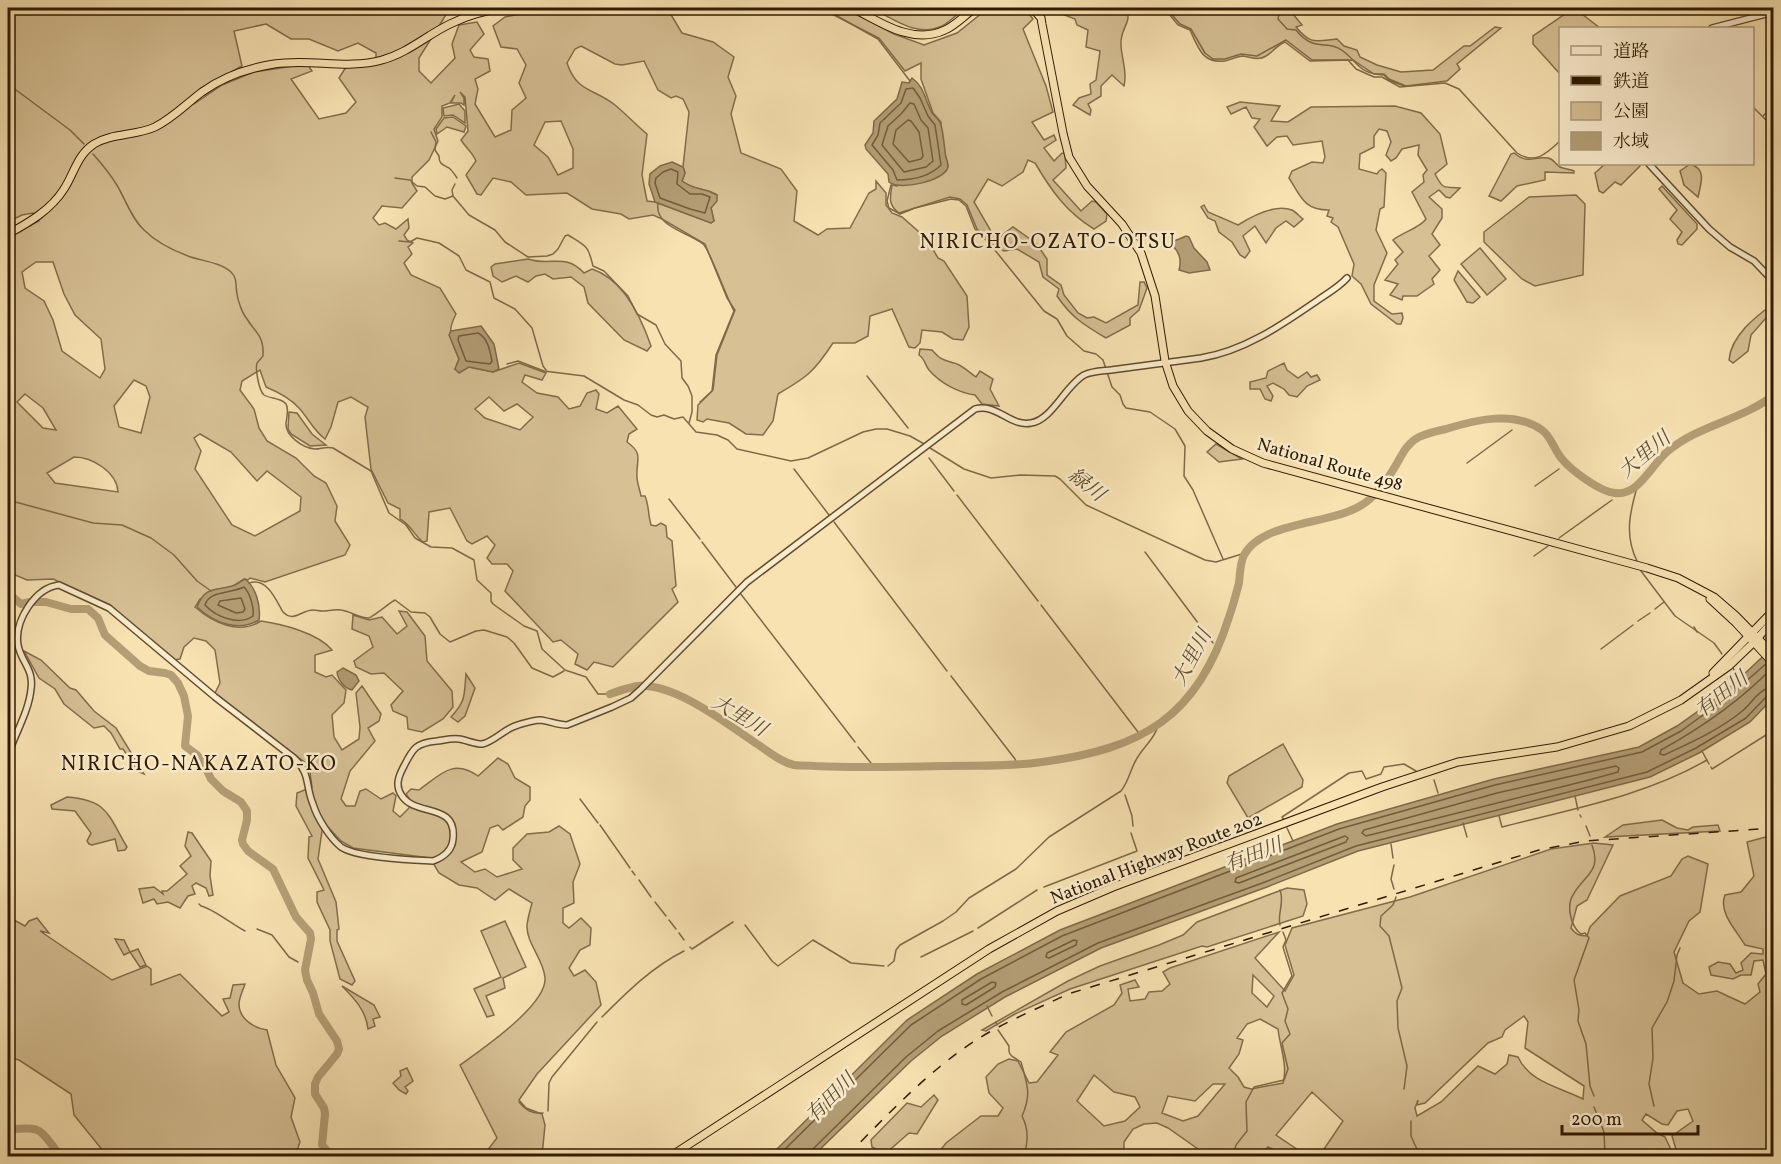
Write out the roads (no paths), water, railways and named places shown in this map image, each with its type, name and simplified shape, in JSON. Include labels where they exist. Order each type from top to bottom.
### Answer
[{"type":"highway","points":[[8,234],[54,202],[78,161],[91,146],[113,136],[141,131],[162,123],[203,92],[231,76],[262,66],[288,62],[361,64],[382,60],[412,47],[468,16],[507,8]]},
{"type":"highway","points":[[562,8],[597,8]]},
{"type":"highway","points":[[853,8],[891,27],[914,35],[941,31],[975,8]]},
{"type":"highway","name":"National Route 498","points":[[1032,8],[1041,18],[1069,157],[1087,186],[1127,230],[1141,253],[1155,296],[1169,376],[1180,399],[1196,420],[1218,441],[1263,463],[1678,578],[1722,603],[1756,641]]},
{"type":"highway","points":[[1756,641],[1773,610]]},
{"type":"highway","points":[[1756,641],[1773,620]]},
{"type":"highway","points":[[1756,641],[1773,655]]},
{"type":"highway","points":[[1756,641],[1773,664]]},
{"type":"highway","name":"National Highway Route 202","points":[[671,1156],[979,955],[1057,911],[1113,887],[1371,791],[1448,765],[1479,758],[1523,754],[1557,747],[1629,726],[1681,700],[1736,661],[1756,641]]},
{"type":"street","points":[[1716,27],[1773,12]]},
{"type":"street","points":[[1650,165],[1709,229],[1724,243],[1754,261],[1773,282]]},
{"type":"street","points":[[8,755],[32,687],[31,671],[18,646],[19,627],[31,604],[44,589],[59,585],[109,608],[179,668],[300,764],[308,777],[314,808],[328,831],[342,847],[360,853],[433,861],[442,857],[451,847],[453,830],[450,821],[438,812],[416,807],[408,802],[397,782],[411,754],[421,743],[453,738],[482,744],[514,726],[536,720],[567,725],[612,708],[647,684],[747,582],[969,413],[982,407],[996,410],[1025,423],[1036,422],[1047,414],[1084,375],[1165,361],[1212,356],[1274,330],[1347,278]]},
{"type":"water","points":[[912,78],[920,86],[930,109],[939,120],[948,167],[939,177],[931,180],[911,185],[894,185],[889,182],[888,174],[865,145],[873,133],[874,121],[897,99],[902,82],[909,83]]},
{"type":"water","points":[[672,162],[683,167],[685,173],[682,181],[692,187],[717,195],[717,201],[711,208],[714,221],[711,223],[655,202],[649,184],[650,174],[660,166]]},
{"type":"water","points":[[1186,236],[1207,262],[1210,270],[1189,273],[1179,270],[1179,256],[1172,245],[1174,241]]},
{"type":"water","points":[[481,326],[494,344],[499,369],[493,372],[469,367],[459,373],[455,369],[459,359],[449,335],[451,331]]},
{"type":"water","points":[[245,579],[257,597],[259,620],[243,626],[234,626],[210,617],[197,607],[207,592],[234,585]]},
{"type":"water","name":"有田川","points":[[1773,647],[1773,698],[1750,722],[1699,753],[1650,777],[1358,851],[1101,948],[1005,997],[942,1036],[911,1061],[813,1156],[767,1156],[775,1151],[907,1020],[977,974],[1060,930],[1337,824],[1494,779],[1639,747],[1677,726],[1725,692]]},
{"type":"water","points":[[343,668],[356,675],[359,681],[352,690],[344,686],[339,678],[337,672]]},
{"type":"waterway","points":[[823,8],[878,39],[910,81]]},
{"type":"waterway","points":[[1166,8],[1180,24],[1191,29],[1205,53],[1213,59],[1225,59],[1241,54],[1257,56],[1286,40],[1312,60],[1348,60],[1356,69],[1374,77],[1382,77],[1400,87],[1445,83],[1459,89],[1517,153],[1523,156],[1535,158],[1559,142]]},
{"type":"waterway","points":[[1280,8],[1278,19],[1287,29],[1296,30],[1315,44],[1337,48],[1369,73],[1384,75],[1389,80],[1404,86]]},
{"type":"waterway","points":[[8,84],[70,130],[84,144]]},
{"type":"waterway","points":[[1763,116],[1774,105]]},
{"type":"waterway","points":[[1754,108],[1774,128]]},
{"type":"waterway","points":[[431,132],[436,142],[435,150],[440,162],[457,178]]},
{"type":"waterway","points":[[93,154],[115,183],[136,221],[149,234],[176,251],[221,266],[231,272],[242,310],[262,343],[263,356],[257,363],[261,389],[264,395],[281,400],[286,404],[288,411],[286,428],[291,436],[310,448],[333,448],[371,471],[389,513],[406,525],[415,538],[431,547],[452,548],[474,560],[477,580],[491,593],[493,604],[524,626],[537,631],[542,649],[565,670],[586,677],[598,694],[610,694]]},
{"type":"waterway","points":[[395,178],[410,180],[417,186],[425,187],[435,196],[445,199],[453,196],[469,215],[495,230],[505,242],[528,257],[553,254],[568,235],[583,245],[590,254],[593,266],[604,271],[628,296],[637,314],[656,325],[665,344],[681,361],[682,378],[692,396],[689,423]]},
{"type":"waterway","points":[[453,196],[452,190],[455,184]]},
{"type":"waterway","points":[[891,185],[887,201],[889,208],[900,214],[951,199],[959,200],[966,206],[975,229],[990,244],[1044,311],[1057,319],[1067,336],[1084,351],[1096,354],[1103,360],[1112,387],[1120,395],[1126,408],[1150,412],[1175,429],[1185,446],[1184,476],[1193,490],[1223,559]]},
{"type":"waterway","points":[[658,203],[661,218],[706,248],[734,311],[716,355],[712,391],[700,402]]},
{"type":"waterway","points":[[399,241],[410,242],[417,238],[439,243],[459,256],[466,270],[490,282],[494,298],[515,309],[532,328],[546,370]]},
{"type":"waterway","points":[[507,364],[518,361],[544,371],[584,376],[624,400],[638,405],[651,415],[657,417],[664,415],[674,419],[683,417],[696,432],[717,435],[728,440],[737,449],[791,461],[808,458],[863,432],[876,429],[887,429],[910,436],[926,445]]},
{"type":"waterway","name":"緑川","points":[[867,376],[908,428]]},
{"type":"waterway","name":"大里川","points":[[610,694],[637,686],[652,687],[683,697],[774,756],[794,765],[863,767],[1030,764],[1109,748],[1137,737],[1161,722],[1183,703],[1201,680],[1216,651],[1229,617],[1244,555],[1253,544],[1281,530],[1347,512],[1365,503],[1390,475],[1407,447],[1419,437],[1482,420],[1519,420],[1542,430],[1562,459],[1586,480],[1609,492],[1623,493],[1638,485],[1662,457],[1680,442],[1748,411],[1774,395]]},
{"type":"waterway","points":[[1467,463],[1512,430]]},
{"type":"waterway","name":"緑川","points":[[930,448],[964,469],[991,478],[1020,475],[1055,476],[1086,505],[1205,560],[1216,562],[1245,553]]},
{"type":"waterway","points":[[929,458],[954,491]]},
{"type":"waterway","points":[[794,469],[829,515]]},
{"type":"waterway","points":[[1535,486],[1559,469]]},
{"type":"waterway","points":[[1637,561],[1629,532],[1638,484]]},
{"type":"waterway","points":[[957,495],[1038,601]]},
{"type":"waterway","points":[[669,499],[700,539]]},
{"type":"waterway","points":[[8,500],[93,523],[122,525],[151,538],[174,555],[197,581],[211,591]]},
{"type":"waterway","points":[[1559,538],[1612,500]]},
{"type":"waterway","points":[[834,522],[947,671]]},
{"type":"waterway","points":[[702,542],[736,587]]},
{"type":"waterway","points":[[1534,556],[1548,546]]},
{"type":"waterway","points":[[1145,552],[1213,643]]},
{"type":"waterway","points":[[1641,571],[1675,616],[1714,643],[1722,654]]},
{"type":"waterway","points":[[249,583],[261,583],[266,586],[283,612],[291,616],[313,610],[338,610],[368,618],[395,600],[411,612],[425,613],[440,634],[450,642],[484,630],[507,637],[532,668],[553,677],[564,671]]},
{"type":"waterway","points":[[8,593],[21,604],[46,602],[71,609],[88,609],[98,618],[105,635],[140,666],[149,671],[171,675],[178,683],[184,696],[188,716],[185,746],[197,755],[211,779],[223,791],[241,802],[247,811],[243,844],[248,851],[273,869],[296,917],[310,933],[305,970],[307,980],[319,1014],[337,1041],[339,1049],[318,1077],[315,1094],[325,1114],[322,1145],[328,1152],[338,1156]]},
{"type":"waterway","points":[[740,593],[855,742]]},
{"type":"waterway","points":[[1655,609],[1664,602]]},
{"type":"waterway","points":[[1041,605],[1138,732]]},
{"type":"waterway","points":[[1638,621],[1650,613]]},
{"type":"waterway","points":[[1601,649],[1633,625]]},
{"type":"waterway","points":[[1694,627],[1697,632]]},
{"type":"waterway","name":"有田川","points":[[1716,698],[1717,690],[1735,672],[1733,668]]},
{"type":"waterway","points":[[951,676],[1017,764]]},
{"type":"waterway","points":[[888,966],[894,961],[896,950],[900,945],[956,912],[969,898],[1016,869],[1049,837],[1121,791],[1136,760],[1158,726]]},
{"type":"waterway","points":[[1711,767],[1712,769],[1774,730]]},
{"type":"waterway","points":[[858,747],[875,768]]},
{"type":"waterway","points":[[1702,751],[1709,764]]},
{"type":"waterway","points":[[1499,816],[1502,827],[1581,807],[1659,783],[1707,760]]},
{"type":"waterway","points":[[1284,820],[1282,817],[1349,773],[1362,771],[1366,779],[1381,774],[1384,767],[1404,764],[1416,771]]},
{"type":"waterway","points":[[1434,780],[1438,793]]},
{"type":"waterway","points":[[1125,795],[1133,826]]},
{"type":"waterway","points":[[1575,796],[1578,810]]},
{"type":"waterway","points":[[580,799],[598,823]]},
{"type":"waterway","points":[[1463,823],[1467,837]]},
{"type":"waterway","points":[[600,825],[630,868]]},
{"type":"waterway","points":[[1586,826],[1590,836]]},
{"type":"waterway","points":[[1287,828],[1293,841]]},
{"type":"waterway","points":[[1044,887],[1137,851],[1131,833]]},
{"type":"waterway","points":[[1391,844],[1393,858]]},
{"type":"waterway","points":[[1592,845],[1595,854],[1593,867],[1573,895],[1570,910],[1577,931],[1581,934],[1585,933],[1589,938],[1574,980],[1579,1010],[1578,1021],[1586,1044],[1590,1086],[1594,1096]]},
{"type":"waterway","points":[[1394,865],[1391,879],[1394,889]]},
{"type":"waterway","points":[[632,871],[635,875]]},
{"type":"waterway","points":[[639,880],[651,897]]},
{"type":"waterway","points":[[978,928],[1037,890]]},
{"type":"waterway","points":[[1280,890],[1282,899],[1280,925]]},
{"type":"waterway","points":[[1396,897],[1393,905],[1381,916],[1380,926],[1389,936],[1402,988],[1397,1001],[1398,1028],[1407,1066],[1404,1089]]},
{"type":"waterway","points":[[655,902],[666,916]]},
{"type":"waterway","points":[[199,904],[245,931]]},
{"type":"waterway","points":[[669,920],[676,929]]},
{"type":"waterway","points":[[690,947],[692,949],[733,922]]},
{"type":"waterway","points":[[745,925],[778,966],[813,940],[851,963],[884,966]]},
{"type":"waterway","points":[[257,929],[272,935],[289,957],[298,962]]},
{"type":"waterway","points":[[921,957],[973,931]]},
{"type":"waterway","points":[[1233,1156],[1236,1145],[1247,1131],[1246,1102],[1254,1087],[1284,1080],[1288,1069],[1282,1043],[1290,1034],[1285,1021],[1288,1009],[1282,993],[1292,976],[1283,947],[1286,940],[1283,932]]},
{"type":"waterway","points":[[679,933],[684,940]]},
{"type":"waterway","points":[[1654,1106],[1649,1084],[1653,1058],[1652,1028],[1667,1002],[1674,981],[1680,948]]},
{"type":"waterway","points":[[602,1017],[651,972],[684,951]]},
{"type":"waterway","points":[[987,1006],[992,1016]]},
{"type":"waterway","points":[[548,1111],[549,1083],[552,1077],[597,1022]]},
{"type":"waterway","points":[[998,1030],[1009,1046],[1010,1054],[1021,1062],[1027,1083],[1028,1095],[1022,1116],[1027,1136],[1024,1156]]},
{"type":"waterway","points":[[519,1102],[529,1111],[543,1113]]},
{"type":"waterway","points":[[1594,1107],[1604,1132],[1605,1156]]},
{"type":"waterway","points":[[1411,1121],[1411,1136],[1420,1156]]},
{"type":"waterway","points":[[8,1130],[36,1129],[45,1135],[61,1156]]},
{"type":"railway","points":[[847,1156],[911,1092],[963,1049],[1002,1025],[1068,994],[1539,850],[1586,841],[1774,828]]},
{"type":"district","name":"NIRICHO-OZATO-OTSU","points":[[1048,241]]},
{"type":"district","name":"NIRICHO-NAKAZATO-KO","points":[[199,763]]}]
